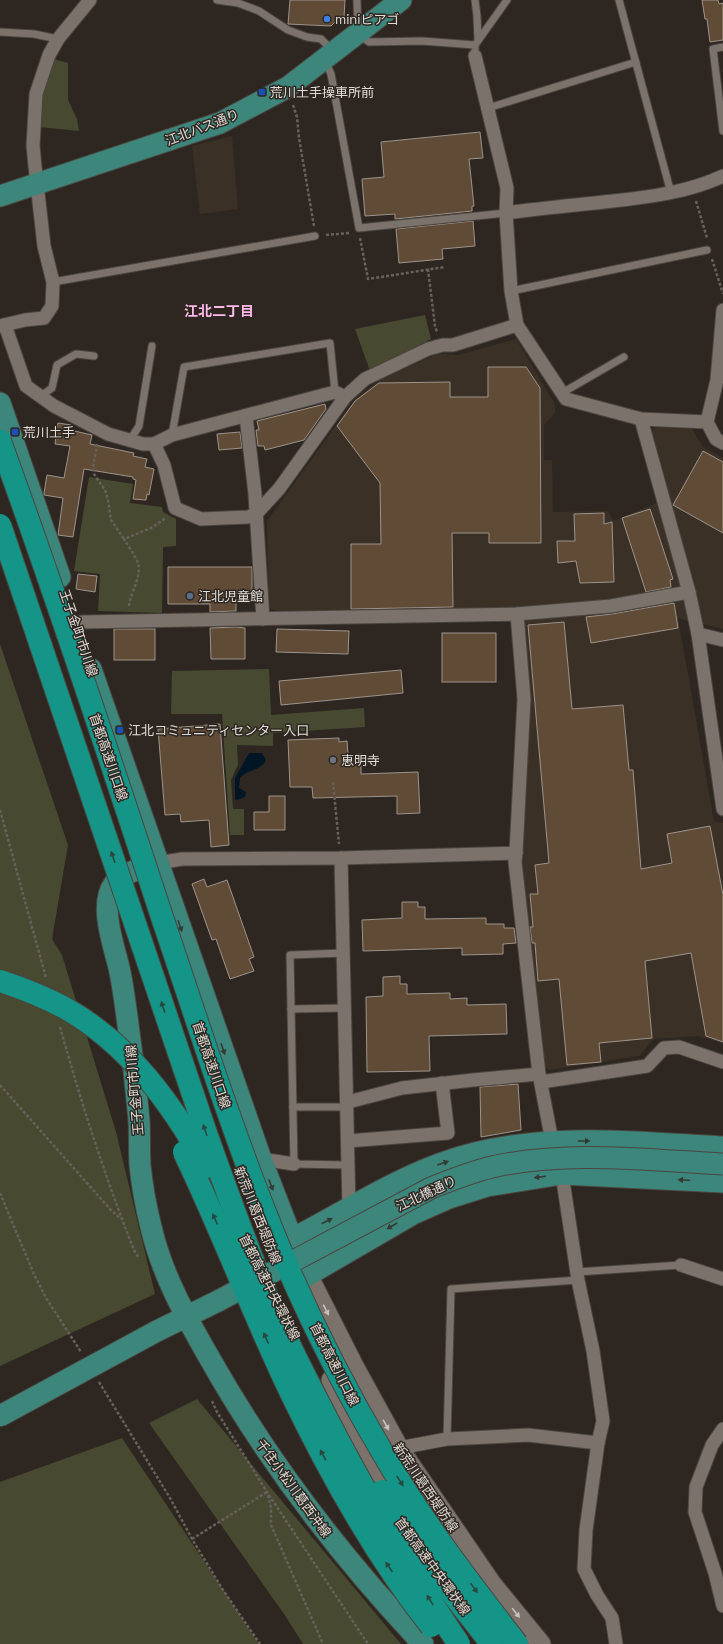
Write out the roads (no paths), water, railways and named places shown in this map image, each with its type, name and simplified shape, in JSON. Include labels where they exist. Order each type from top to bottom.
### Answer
[{"type":"highway","name":"首都高速川口線","points":[[0,441],[115,775],[233,1127],[268,1219],[308,1312],[384,1456],[429,1525],[476,1591],[517,1644]]},
{"type":"highway","points":[[0,525],[207,1136],[240,1226],[271,1304],[309,1385],[388,1531],[459,1644]]},
{"type":"highway","name":"首都高速中央環状線","points":[[0,981],[47,999],[93,1026],[120,1049],[147,1076],[162,1095],[195,1145],[336,1413],[365,1465],[412,1540],[461,1606],[492,1644]]},
{"type":"highway","name":"首都高速中央環状線","points":[[0,990],[24,998],[49,1009],[88,1033],[128,1070],[154,1101],[184,1152],[202,1188],[285,1379],[321,1452],[372,1541],[404,1589],[445,1644]]},
{"type":"main road","name":"江北バス通り","points":[[0,196],[204,130],[226,120],[288,87],[402,0]]},
{"type":"main road","name":"王子金町市川線","points":[[0,403],[261,1159],[292,1239],[308,1275]]},
{"type":"main road","name":"王子金町市川線","points":[[0,458],[136,871]]},
{"type":"main road","name":"王子金町市川線","points":[[158,863],[123,876],[114,883],[109,893],[107,905],[127,1018],[139,1122],[140,1163],[144,1196],[151,1230],[161,1264],[186,1317]]},
{"type":"main road","name":"新荒川葛西堤防線","points":[[136,871],[247,1192],[270,1249],[350,1420],[447,1598],[481,1644]]},
{"type":"main road","points":[[270,1249],[292,1239],[404,1179],[439,1164],[477,1152],[513,1145],[552,1141],[603,1141],[723,1146]]},
{"type":"main road","name":"江北橋通り","points":[[0,1416],[431,1188],[458,1177],[492,1167],[542,1159],[585,1157],[723,1164]]},
{"type":"main road","points":[[287,1286],[414,1214],[449,1198],[487,1186],[522,1179],[562,1174],[723,1182]]},
{"type":"main road","name":"新荒川葛西堤防線","points":[[308,1275],[354,1366],[399,1448],[492,1584],[541,1644]]},
{"type":"main road","name":"千住小松川葛西沖線","points":[[186,1317],[230,1394],[278,1468],[344,1555],[423,1644]]},
{"type":"street","points":[[90,0],[58,38],[49,55],[36,94],[33,146],[44,246],[53,282],[52,306],[44,318],[25,320],[3,325],[26,386],[54,406],[108,434],[143,444],[154,444],[172,435],[246,416],[340,395],[365,379],[428,349],[442,345],[453,345],[517,325]]},
{"type":"street","points":[[476,47],[488,108],[507,188],[506,212],[511,291],[517,325],[566,399],[641,419],[707,422]]},
{"type":"street","points":[[506,212],[641,198],[671,193],[712,181],[723,176]]},
{"type":"street","points":[[723,310],[717,380],[707,422],[716,439],[723,443]]},
{"type":"street","points":[[154,444],[164,465],[175,508],[201,519],[248,517],[256,514],[279,489],[340,395]]},
{"type":"street","points":[[246,416],[256,514],[263,619]]},
{"type":"street","points":[[641,419],[690,592],[698,634],[723,809]]},
{"type":"street","points":[[60,638],[82,622],[517,614],[611,606],[690,592]]},
{"type":"street","points":[[517,614],[524,699],[515,862],[540,1078],[552,1141]]},
{"type":"street","points":[[698,634],[723,640]]},
{"type":"street","points":[[158,863],[182,859],[341,858],[516,852]]},
{"type":"street","points":[[341,858],[346,1008],[349,1209]]},
{"type":"street","points":[[348,1104],[402,1088],[442,1083],[540,1078],[647,1066],[664,1048],[679,1047],[723,1062]]},
{"type":"street","points":[[348,1141],[448,1132],[442,1083]]},
{"type":"street","points":[[261,1159],[294,1164]]},
{"type":"street","points":[[562,1174],[578,1276],[593,1351],[603,1421],[598,1443],[586,1530],[584,1569],[597,1595],[612,1618],[616,1644]]},
{"type":"street","points":[[404,1179],[414,1214]]},
{"type":"street","points":[[681,1265],[723,1278]]},
{"type":"street","points":[[723,1429],[712,1445],[696,1487],[695,1512],[715,1573],[723,1606]]},
{"type":"street","points":[[399,1448],[447,1439],[528,1435],[598,1443]]},
{"type":"lane","points":[[217,0],[238,1],[259,11],[288,30],[307,37],[321,39],[329,55],[358,228],[506,212]]},
{"type":"lane","points":[[357,0],[358,34],[369,42],[422,41],[476,47]]},
{"type":"lane","points":[[475,0],[477,16],[476,47]]},
{"type":"lane","points":[[476,47],[507,0]]},
{"type":"lane","points":[[618,0],[671,193]]},
{"type":"lane","points":[[0,32],[34,34],[58,38]]},
{"type":"lane","points":[[723,47],[713,49],[723,131]]},
{"type":"lane","points":[[488,108],[636,62]]},
{"type":"lane","points":[[53,282],[315,236]]},
{"type":"lane","points":[[511,291],[707,250]]},
{"type":"lane","points":[[172,435],[184,367],[330,343],[340,395]]},
{"type":"lane","points":[[130,440],[139,426],[152,346]]},
{"type":"lane","points":[[41,396],[52,388],[57,365],[76,354],[94,356]]},
{"type":"lane","points":[[562,393],[624,357]]},
{"type":"lane","points":[[344,953],[290,955],[294,1164],[349,1165]]},
{"type":"lane","points":[[291,1009],[346,1008]]},
{"type":"lane","points":[[293,1107],[348,1104]]},
{"type":"lane","points":[[447,1439],[450,1289],[681,1265]]},
{"type":"water","points":[[249,753],[262,753],[266,760],[264,764],[240,778],[239,788],[246,792],[245,797],[237,800],[235,799],[235,778]]},
{"type":"place","name":"miniピアゴ","points":[[327,19]]},
{"type":"place","name":"荒川土手操車所前","points":[[262,92]]},
{"type":"place","name":"荒川土手","points":[[15,432]]},
{"type":"place","name":"江北児童館","points":[[190,596]]},
{"type":"place","name":"江北コミュニティセンター入口","points":[[120,730]]},
{"type":"place","name":"恵明寺","points":[[333,760]]},
{"type":"district","name":"江北二丁目","points":[[219,311]]}]
